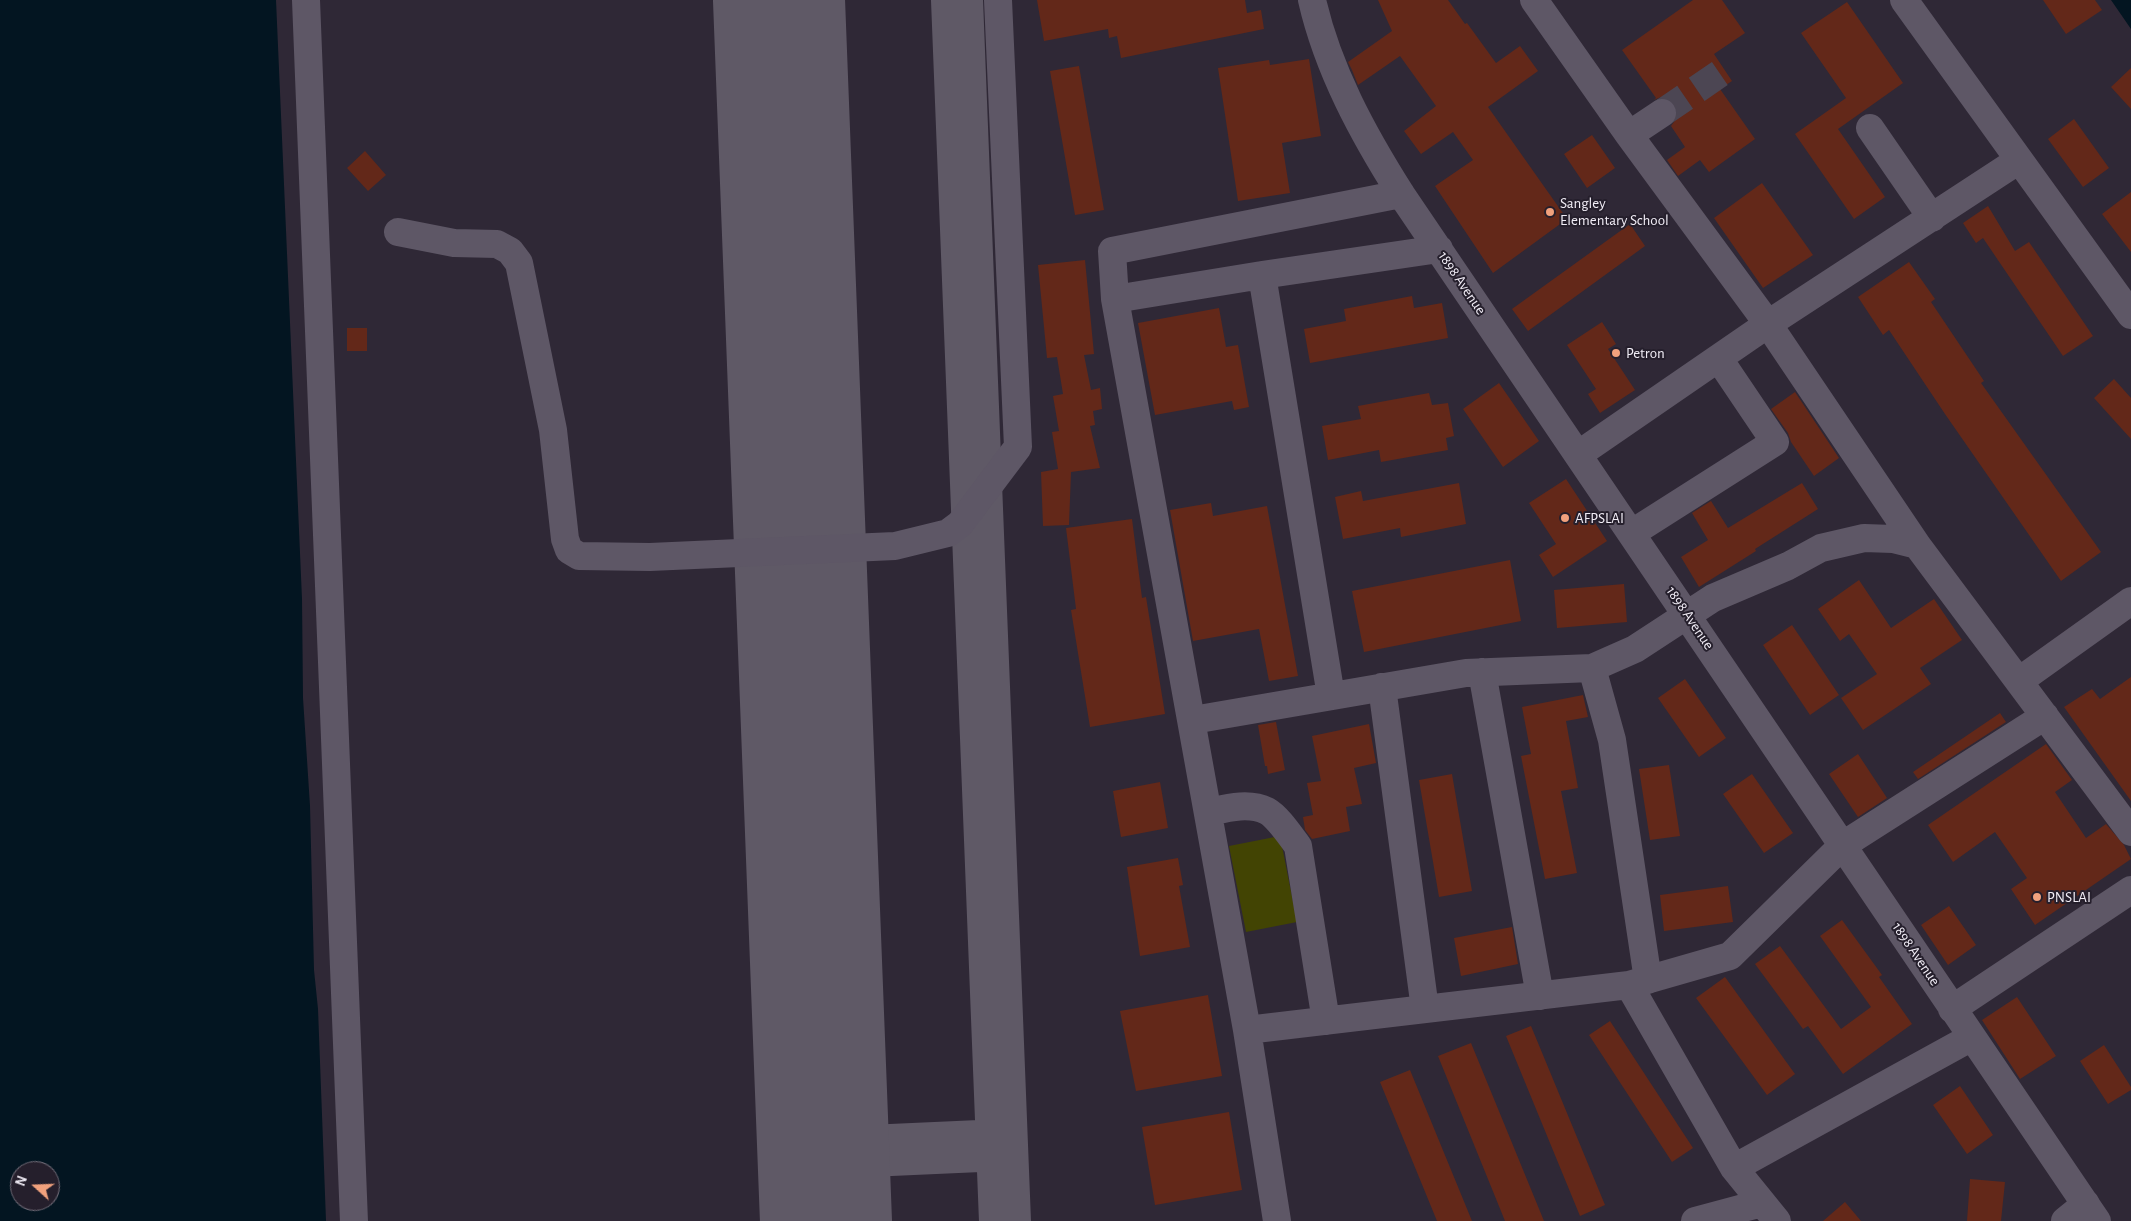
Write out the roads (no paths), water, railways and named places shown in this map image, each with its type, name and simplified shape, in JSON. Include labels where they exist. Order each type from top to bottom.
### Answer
[{"type":"street","points":[[306,0],[354,1221]]},
{"type":"street","points":[[398,232],[454,243],[497,244],[510,251],[519,263],[553,430],[565,539],[569,550],[579,556],[650,557],[895,546],[948,532],[960,524],[1018,446],[998,0]]},
{"type":"street","name":"1898 Avenue","points":[[1312,0],[1323,43],[1339,82],[1378,157],[1401,194],[1579,454],[1952,1009],[2092,1212]]},
{"type":"street","points":[[1534,0],[1629,135],[1768,324],[1917,545],[2131,832]]},
{"type":"street","points":[[1904,0],[2131,314]]},
{"type":"street","points":[[1629,135],[1662,113]]},
{"type":"street","points":[[1870,128],[1932,218]]},
{"type":"street","points":[[1579,454],[1768,324],[2019,160]]},
{"type":"street","points":[[1277,1221],[1247,1030],[1193,720],[1115,299],[1112,251],[1401,194]]},
{"type":"street","points":[[1115,299],[1262,275],[1439,250]]},
{"type":"street","points":[[1262,275],[1331,696]]},
{"type":"street","points":[[1632,533],[1775,442],[1719,359]]},
{"type":"street","points":[[1193,720],[1466,673],[1592,668],[1635,649],[1713,598],[1788,566],[1821,548],[1864,538],[1893,539],[1917,545]]},
{"type":"street","points":[[2019,681],[2131,601]]},
{"type":"street","points":[[1592,668],[1612,740],[1638,982],[1734,1168],[1770,1212]]},
{"type":"street","points":[[1482,672],[1540,996]]},
{"type":"street","points":[[1382,687],[1425,1009]]},
{"type":"street","points":[[1247,1030],[1540,996],[1638,982],[1730,956],[1843,845],[2045,716]]},
{"type":"street","points":[[1209,812],[1238,806],[1267,812],[1282,826],[1298,846],[1326,1021]]},
{"type":"street","points":[[1952,1009],[2131,890]]},
{"type":"street","points":[[1734,1168],[1972,1037]]},
{"type":"street","points":[[1695,1221],[1770,1212]]},
{"type":"street","points":[[2065,1221],[2092,1212]]},
{"type":"water","points":[[0,0],[276,0],[302,599],[303,698],[310,806],[314,970],[318,1009],[326,1221],[0,1221]]},
{"type":"water","points":[[2111,0],[2131,0],[2131,29]]},
{"type":"tunnel","points":[[1662,113],[1725,70]]},
{"type":"place","name":"Sangley Elementary School","points":[[1550,212]]},
{"type":"place","name":"Petron","points":[[1616,353]]},
{"type":"place","name":"AFPSLAI","points":[[1565,518]]},
{"type":"place","name":"PNSLAI","points":[[2037,897]]}]
